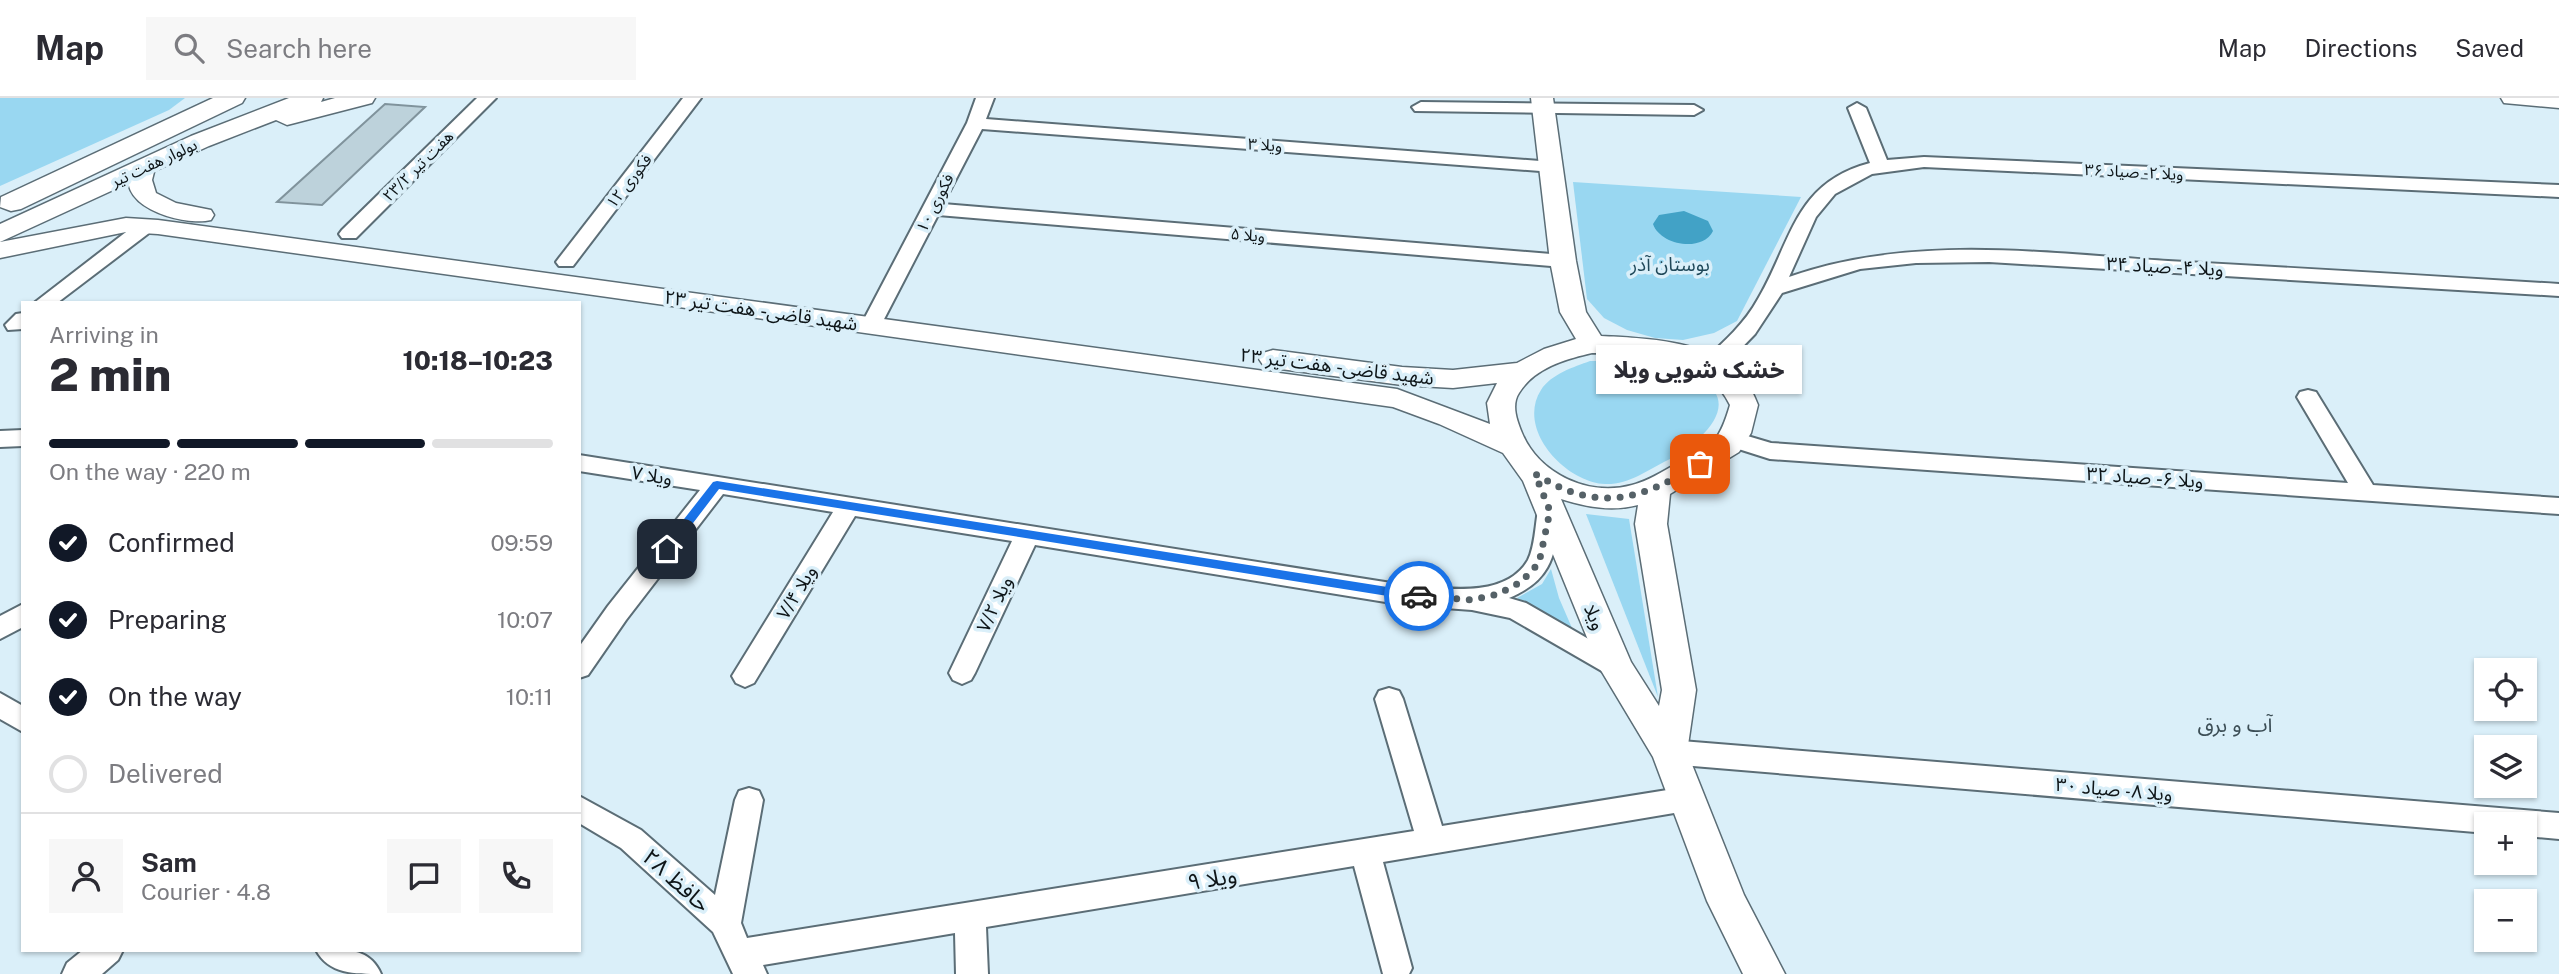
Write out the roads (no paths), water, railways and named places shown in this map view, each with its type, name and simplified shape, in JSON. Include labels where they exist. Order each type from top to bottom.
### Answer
[{"type":"main road","points":[[170,128],[209,98]]},
{"type":"main road","name":"بولوار هفت تیر","points":[[0,208],[233,98]]},
{"type":"main road","name":"بولوار هفت تیر","points":[[0,234],[200,141],[311,98]]},
{"type":"main road","points":[[200,141],[362,98]]},
{"type":"main road","points":[[2513,98],[2559,101]]},
{"type":"street","name":"هفت تیر ۲۳/۲","points":[[349,234],[487,98]]},
{"type":"street","name":"فکوری ۱۲","points":[[566,262],[692,98]]},
{"type":"street","name":"فکوری ۱۰","points":[[876,316],[976,123],[985,98]]},
{"type":"street","points":[[1421,107],[1543,104],[1694,110]]},
{"type":"street","points":[[1543,104],[1563,261],[1573,312],[1592,344]]},
{"type":"street","points":[[1857,108],[1881,168]]},
{"type":"street","name":"ویلا ۳","points":[[976,123],[1553,167]]},
{"type":"street","name":"ویلا ۲ - صیاد ۳۶","points":[[1712,365],[1745,335],[1775,289],[1813,204],[1834,185],[1866,170],[1924,162],[2559,191]]},
{"type":"street","points":[[46,301],[143,219],[138,181],[143,168]]},
{"type":"street","name":"ویلا ۵","points":[[933,209],[1563,261]]},
{"type":"street","name":"شهید قاضی - هفت تیر ۲۳","points":[[0,250],[178,212],[566,262],[876,316],[1397,398],[1449,417],[1515,447]]},
{"type":"street","name":"شهید قاضی - هفت تیر ۲۳","points":[[143,219],[876,316],[1402,376],[1453,379],[1522,371]]},
{"type":"street","name":"ویلا ۴ - صیاد ۳۴","points":[[1775,289],[1841,267],[1882,260],[1923,256],[1989,256],[2559,290]]},
{"type":"street","points":[[1592,344],[1660,349],[1712,365],[1732,383],[1744,405],[1734,440],[1700,464],[1655,489],[1619,498],[1576,494],[1535,474],[1515,447],[1501,420],[1502,397],[1522,371],[1555,353],[1592,344]]},
{"type":"street","points":[[2308,397],[2366,493]]},
{"type":"street","points":[[0,439],[21,438]]},
{"type":"street","name":"ویلا ۶ - صیاد ۳۲","points":[[1734,440],[1770,451],[2559,506]]},
{"type":"street","name":"ویلا ۷","points":[[581,463],[1404,595],[1472,600]]},
{"type":"street","name":"ویلا","points":[[1535,474],[1616,667],[1669,752],[1727,901],[1764,974]]},
{"type":"street","points":[[581,665],[617,613],[717,485]]},
{"type":"street","name":"ویلا","points":[[1655,489],[1651,524],[1679,690],[1669,752]]},
{"type":"street","name":"ویلا ۷/۴","points":[[745,676],[848,507]]},
{"type":"street","points":[[1472,600],[1498,594],[1521,582],[1539,563],[1550,511]]},
{"type":"street","name":"ویلا ۷/۲","points":[[962,673],[1027,536]]},
{"type":"street","points":[[1472,600],[1517,610],[1616,667]]},
{"type":"street","points":[[0,629],[21,615]]},
{"type":"street","points":[[1389,699],[1432,842]]},
{"type":"street","points":[[0,704],[21,720]]},
{"type":"street","name":"ویلا ۸ - صیاد ۳۰","points":[[1669,752],[2559,826]]},
{"type":"street","name":"ویلا ۹","points":[[744,964],[970,917],[1686,799]]},
{"type":"street","points":[[725,923],[749,800]]},
{"type":"street","name":"حافظ ۲۸","points":[[581,809],[631,839],[725,923],[744,964]]},
{"type":"street","points":[[1366,853],[1396,968]]},
{"type":"street","points":[[970,917],[972,974]]},
{"type":"street","points":[[78,974],[105,952]]},
{"type":"street","points":[[335,952],[365,974]]},
{"type":"place","name":"خشک شویی ویلا","points":[[1700,464]]},
{"type":"district","name":"آب و برق","points":[[2235,724]]},
{"type":"park label","name":"بوستان آذر","points":[[1670,264]]}]
